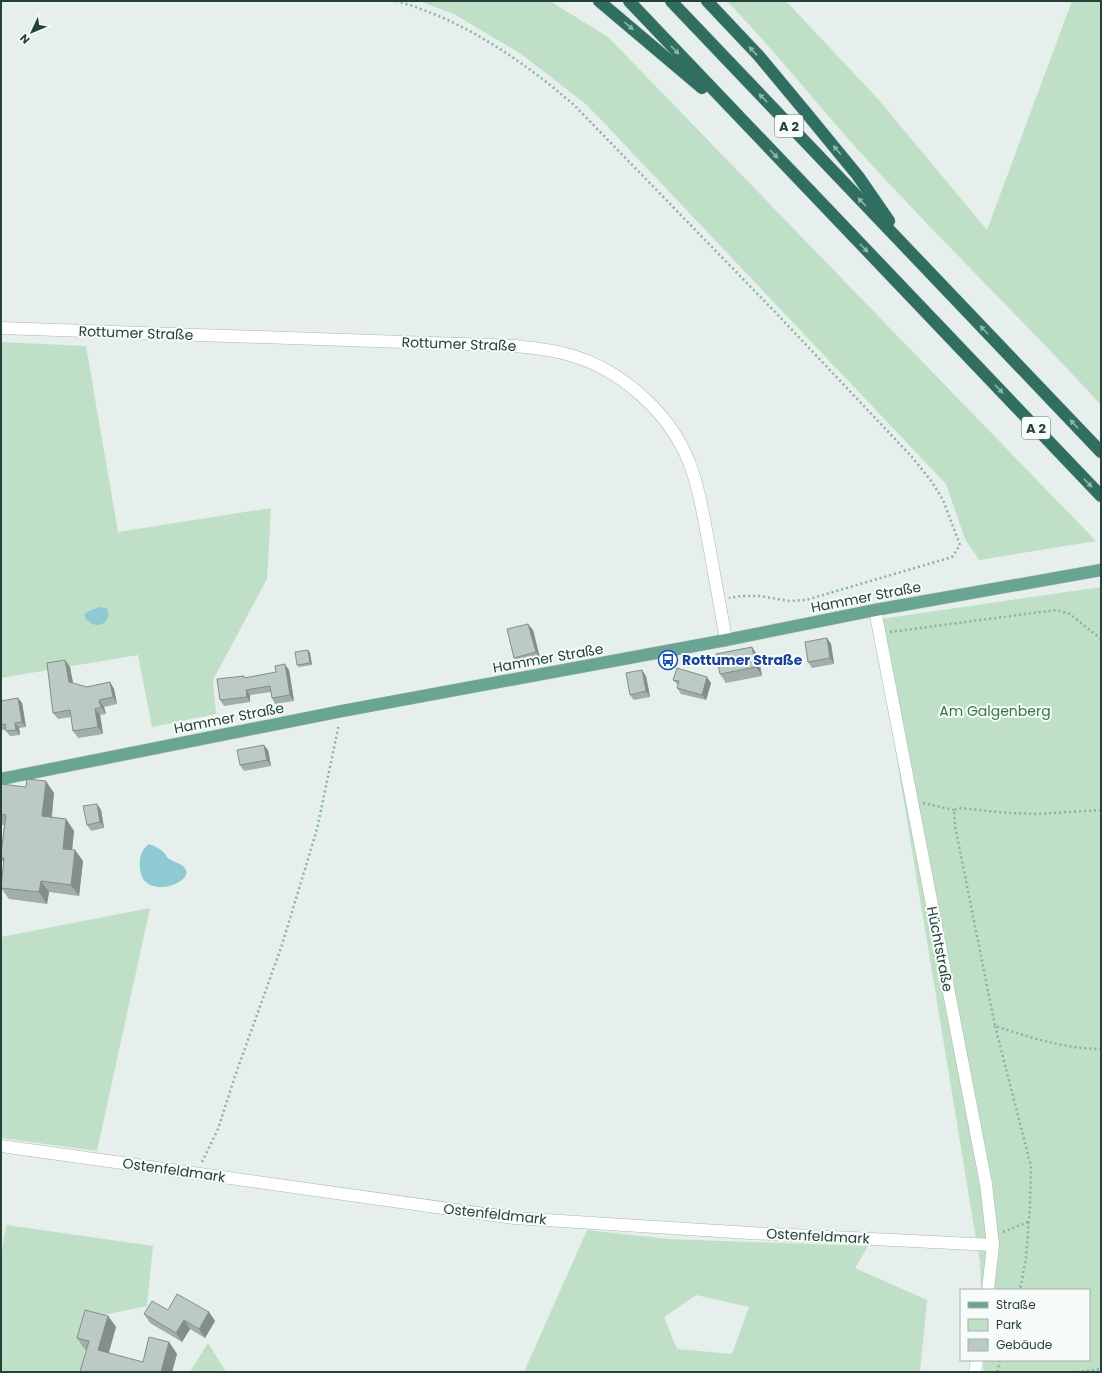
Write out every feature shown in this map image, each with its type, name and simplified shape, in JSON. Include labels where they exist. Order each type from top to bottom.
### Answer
[{"type":"highway","points":[[599,1],[748,126]]},
{"type":"highway","name":"A 2","points":[[629,1],[1101,496]]},
{"type":"highway","name":"A 2","points":[[670,1],[1101,452]]},
{"type":"highway","points":[[707,1],[758,56],[858,176],[908,250]]},
{"type":"main road","name":"Hammer Straße","points":[[1,779],[342,711],[726,640],[875,610],[1101,570]]},
{"type":"street","name":"Rottumer Straße","points":[[1,328],[515,346],[542,349],[566,354],[590,362],[615,375],[638,392],[659,414],[677,438],[689,462],[702,504],[726,640]]},
{"type":"street","name":"Hüchtstraße","points":[[875,610],[986,1184],[992,1241],[988,1289]]},
{"type":"street","name":"Ostenfeldmark","points":[[1,1146],[514,1218],[750,1233],[992,1241]]},
{"type":"street","points":[[975,1372],[977,1361]]},
{"type":"path","points":[[396,1],[414,6],[475,34],[512,56],[551,85],[574,105],[776,313],[912,457],[932,482],[943,500],[960,545],[952,557],[806,600],[789,601],[760,596],[740,596],[719,600]]},
{"type":"path","points":[[879,634],[1056,610],[1070,614],[1101,639]]},
{"type":"path","points":[[194,1173],[205,1158],[218,1129],[235,1076],[282,945],[317,829],[342,711]]},
{"type":"path","points":[[911,800],[954,810],[959,808],[1009,813],[1038,814],[1101,810]]},
{"type":"path","points":[[954,810],[995,1026],[1031,1166],[1026,1258],[1020,1289]]},
{"type":"path","points":[[995,1026],[1038,1040],[1092,1049],[1101,1049]]},
{"type":"path","points":[[992,1241],[1029,1222]]},
{"type":"path","points":[[997,1372],[1000,1361]]},
{"type":"path","points":[[1078,1372],[1101,1369]]},
{"type":"green space","points":[[419,1],[550,1],[608,37],[1096,541],[979,560],[965,539],[946,484],[587,105],[521,54],[454,14]]},
{"type":"green space","points":[[727,1],[786,1],[878,99],[987,230],[1072,1],[1101,1],[1101,405],[871,164],[764,41]]},
{"type":"green space","points":[[1,342],[86,346],[118,532],[271,508],[267,579],[213,680],[216,714],[152,727],[138,655],[1,678]]},
{"type":"green space","name":"Am Galgenberg","points":[[1101,587],[1101,1372],[984,1372],[983,1361],[1090,1361],[1090,1289],[981,1289],[980,1263],[874,620]]},
{"type":"green space","points":[[150,908],[97,1151],[1,1138],[1,937]]},
{"type":"green space","points":[[6,1225],[153,1246],[147,1306],[88,1318],[82,1372],[1,1372],[1,1257]]},
{"type":"green space","points":[[587,1230],[667,1239],[868,1246],[855,1268],[927,1300],[920,1372],[524,1372]],"holes":[[[696,1295],[749,1307],[732,1354],[677,1349],[664,1317]]]},
{"type":"green space","points":[[208,1343],[226,1372],[190,1372]]},
{"type":"water","points":[[99,607],[107,608],[107,618],[105,622],[101,624],[92,624],[84,615],[87,612]]},
{"type":"water","points":[[149,844],[160,849],[167,858],[185,868],[186,875],[182,880],[166,887],[157,887],[149,884],[143,878],[140,868],[140,858],[142,852]]},
{"type":"building","points":[[528,624],[536,652],[514,658],[507,629]]},
{"type":"building","points":[[827,638],[830,658],[808,662],[805,642]]},
{"type":"building","points":[[752,647],[756,667],[720,674],[716,654]]},
{"type":"building","points":[[308,650],[310,663],[297,665],[295,652]]},
{"type":"building","points":[[65,660],[69,682],[87,687],[110,682],[113,697],[99,700],[101,707],[95,709],[98,727],[73,731],[70,710],[53,713],[47,663]]},
{"type":"building","points":[[285,664],[290,695],[272,698],[270,686],[246,690],[247,697],[220,700],[217,679],[244,676],[244,678],[276,672],[275,666]]},
{"type":"building","points":[[677,668],[707,677],[702,695],[677,688],[679,681],[673,680]]},
{"type":"building","points":[[642,670],[646,691],[630,695],[626,673]]},
{"type":"building","points":[[18,698],[22,722],[15,723],[16,730],[6,731],[5,724],[1,725],[1,701]]},
{"type":"building","points":[[264,745],[267,760],[240,765],[237,750]]},
{"type":"building","points":[[27,779],[46,781],[42,816],[66,819],[63,849],[75,850],[71,885],[41,881],[39,892],[1,888],[4,858],[1,858],[1,854],[6,815],[1,814],[1,784],[26,787]]},
{"type":"building","points":[[97,804],[100,822],[87,825],[83,806]]},
{"type":"building","points":[[177,1294],[209,1312],[199,1329],[184,1320],[176,1333],[144,1314],[152,1301],[168,1310]]},
{"type":"building","points":[[85,1310],[108,1316],[98,1350],[143,1362],[149,1337],[169,1342],[161,1372],[80,1372],[89,1341],[77,1338]]},
{"type":"place","name":"Rottumer Straße","points":[[668,660]]}]
